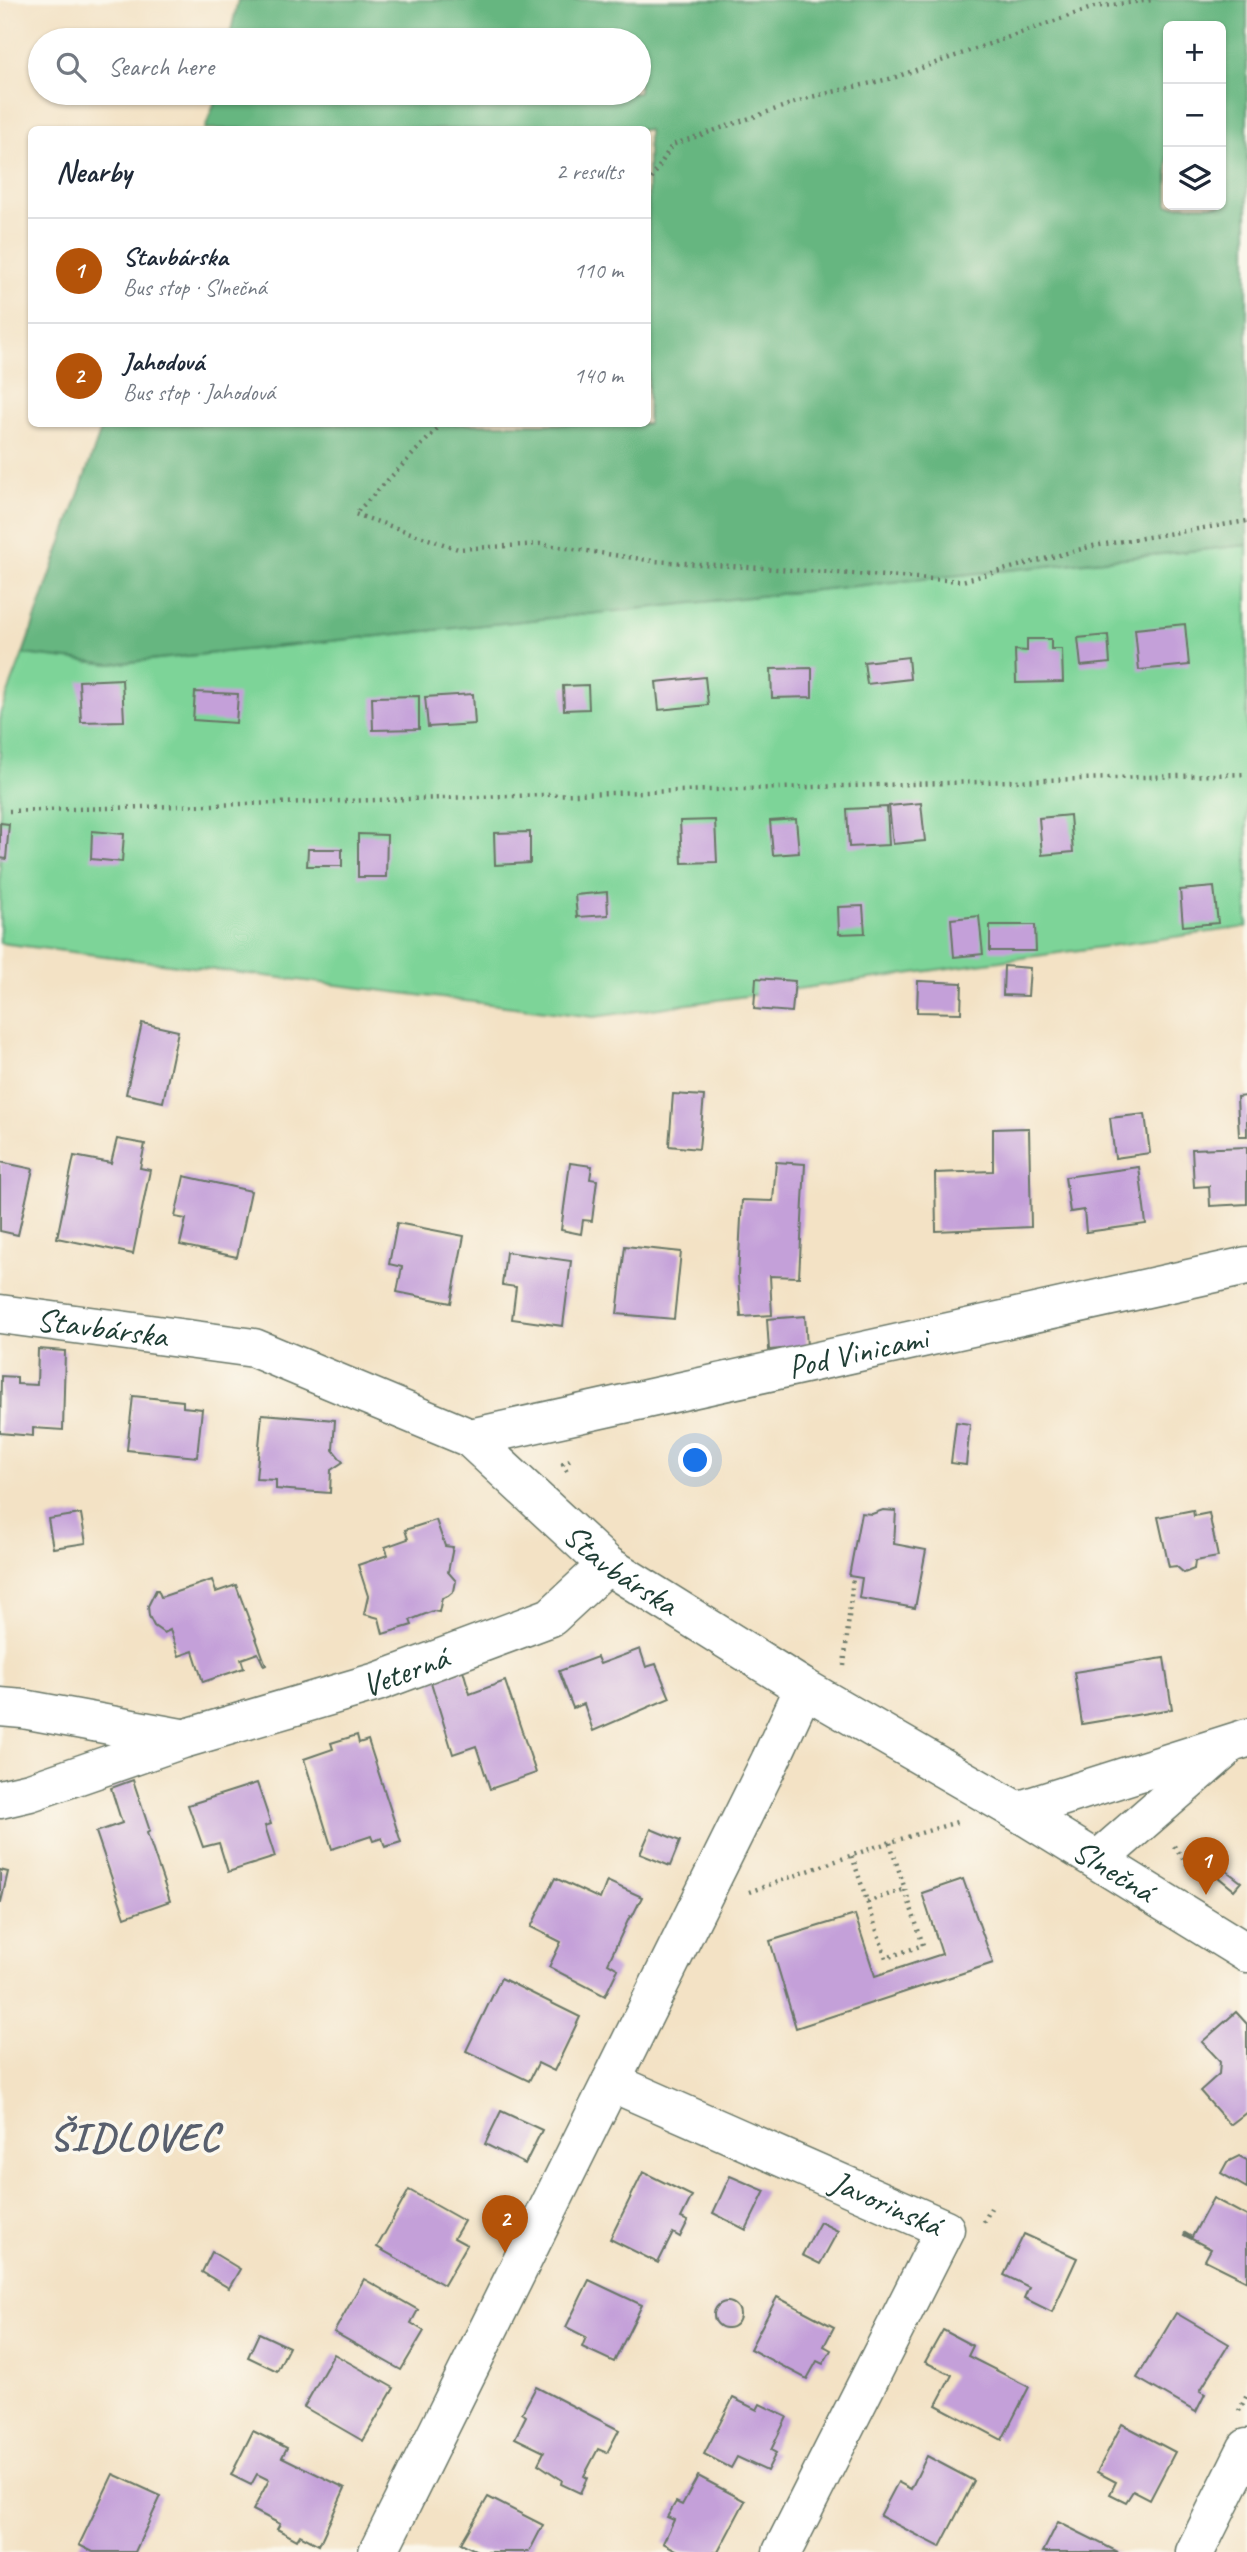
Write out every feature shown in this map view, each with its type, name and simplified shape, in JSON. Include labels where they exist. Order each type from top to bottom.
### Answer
[{"type":"street","name":"Pod Vinicami","points":[[470,1438],[1247,1266]]},
{"type":"street","name":"Stavbárska","points":[[0,1314],[254,1348],[470,1438],[607,1565],[804,1688],[1012,1809]]},
{"type":"street","name":"Veterná","points":[[0,1799],[30,1792],[183,1739],[377,1682],[551,1617],[607,1565]]},
{"type":"street","points":[[378,2552],[804,1688]]},
{"type":"street","name":"Veterná","points":[[0,1707],[183,1739]]},
{"type":"street","points":[[1012,1809],[1241,1740]]},
{"type":"street","points":[[1098,1860],[1241,1740]]},
{"type":"street","name":"Slnečná","points":[[1012,1809],[1247,1952]]},
{"type":"street","name":"Javorinská","points":[[611,2082],[945,2229],[782,2552]]},
{"type":"street","points":[[1195,2552],[1247,2448]]},
{"type":"path","points":[[651,180],[672,145],[811,97],[893,78],[1094,7],[1152,0]]},
{"type":"path","points":[[439,427],[355,514],[458,549],[540,544],[654,561],[962,581],[1093,546],[1247,521]]},
{"type":"path","points":[[9,811],[1247,774]]},
{"type":"path","points":[[843,1670],[853,1577]]},
{"type":"path","points":[[742,1894],[890,1843],[1012,1809]]},
{"type":"path","points":[[852,1856],[886,1958],[923,1945],[890,1843]]},
{"type":"path","points":[[1172,1844],[1190,1869],[1200,1877]]},
{"type":"path","points":[[867,1902],[905,1888]]},
{"type":"green space","points":[[238,0],[1247,0],[1247,545],[111,664],[23,654],[102,427],[651,427],[651,126],[206,126],[214,105],[651,105],[651,28],[232,28]]},
{"type":"green space","points":[[1247,545],[1247,927],[594,1017],[0,943],[0,714],[23,654],[111,664]]},
{"type":"building","points":[[1185,624],[1189,665],[1139,670],[1135,629]]},
{"type":"building","points":[[1108,635],[1110,663],[1081,666],[1078,638]]},
{"type":"building","points":[[1027,639],[1051,639],[1051,649],[1062,649],[1063,682],[1016,683],[1015,650],[1027,651]]},
{"type":"building","points":[[908,657],[910,679],[867,684],[864,662]]},
{"type":"building","points":[[812,668],[812,697],[772,698],[771,669]]},
{"type":"building","points":[[705,677],[708,705],[659,710],[656,682]]},
{"type":"building","points":[[122,679],[124,721],[81,722],[79,681]]},
{"type":"building","points":[[588,685],[589,709],[564,710],[563,686]]},
{"type":"building","points":[[195,692],[238,694],[236,723],[193,720]]},
{"type":"building","points":[[473,694],[475,724],[428,727],[425,697]]},
{"type":"building","points":[[419,696],[419,729],[373,730],[372,697]]},
{"type":"building","points":[[921,803],[925,841],[893,844],[889,806]]},
{"type":"building","points":[[887,807],[889,845],[849,847],[847,809]]},
{"type":"building","points":[[1070,815],[1073,852],[1042,855],[1039,818]]},
{"type":"building","points":[[796,819],[799,853],[773,855],[770,821]]},
{"type":"building","points":[[715,820],[717,862],[682,863],[680,821]]},
{"type":"building","points":[[0,823],[9,824],[6,859],[0,858]]},
{"type":"building","points":[[92,831],[124,834],[122,862],[91,859]]},
{"type":"building","points":[[530,832],[530,863],[495,865],[494,833]]},
{"type":"building","points":[[358,834],[387,835],[386,877],[358,877]]},
{"type":"building","points":[[308,849],[342,849],[342,866],[307,866]]},
{"type":"building","points":[[1214,887],[1218,923],[1183,926],[1180,890]]},
{"type":"building","points":[[607,892],[608,915],[577,917],[575,895]]},
{"type":"building","points":[[863,906],[865,933],[839,934],[838,907]]},
{"type":"building","points":[[979,916],[983,954],[954,957],[951,919]]},
{"type":"building","points":[[990,925],[1035,925],[1036,951],[990,951]]},
{"type":"building","points":[[1004,966],[1030,968],[1028,996],[1003,995]]},
{"type":"building","points":[[756,978],[795,981],[792,1012],[754,1009]]},
{"type":"building","points":[[918,981],[962,983],[961,1013],[917,1012]]},
{"type":"building","points":[[142,1023],[178,1031],[163,1102],[126,1094]]},
{"type":"building","points":[[673,1094],[704,1096],[699,1149],[669,1146]]},
{"type":"building","points":[[1247,1096],[1247,1136],[1239,1136],[1237,1097]]},
{"type":"building","points":[[1145,1114],[1150,1153],[1115,1158],[1110,1118]]},
{"type":"building","points":[[1029,1128],[1031,1227],[936,1231],[935,1173],[993,1171],[993,1129]]},
{"type":"building","points":[[117,1139],[145,1144],[140,1168],[150,1170],[133,1254],[57,1238],[74,1156],[111,1163]]},
{"type":"building","points":[[1247,1147],[1247,1204],[1210,1206],[1209,1186],[1194,1187],[1192,1149]]},
{"type":"building","points":[[0,1162],[33,1169],[18,1235],[0,1231]]},
{"type":"building","points":[[776,1162],[805,1164],[799,1277],[770,1276],[772,1315],[741,1317],[738,1275],[742,1200],[773,1201]]},
{"type":"building","points":[[570,1163],[592,1166],[590,1179],[597,1180],[592,1221],[583,1220],[581,1234],[561,1230]]},
{"type":"building","points":[[1139,1167],[1146,1224],[1086,1232],[1084,1210],[1070,1212],[1065,1177]]},
{"type":"building","points":[[184,1176],[251,1191],[237,1257],[180,1245],[186,1219],[175,1217]]},
{"type":"building","points":[[397,1223],[464,1236],[451,1303],[397,1292],[402,1267],[389,1264]]},
{"type":"building","points":[[625,1246],[681,1252],[674,1319],[617,1314]]},
{"type":"building","points":[[506,1252],[571,1261],[563,1326],[512,1319],[516,1287],[502,1285]]},
{"type":"building","points":[[805,1316],[807,1347],[769,1350],[767,1319]]},
{"type":"building","points":[[38,1349],[65,1351],[63,1430],[33,1428],[33,1436],[0,1433],[1,1376],[17,1377],[17,1384],[37,1385]]},
{"type":"building","points":[[133,1396],[183,1401],[183,1407],[202,1409],[197,1457],[127,1450]]},
{"type":"building","points":[[262,1414],[335,1420],[333,1450],[343,1462],[331,1470],[330,1493],[276,1489],[276,1480],[256,1479]]},
{"type":"building","points":[[956,1422],[970,1424],[966,1465],[951,1463]]},
{"type":"building","points":[[883,1510],[896,1511],[894,1544],[926,1550],[915,1608],[859,1598],[862,1578],[849,1576],[861,1513],[872,1514]]},
{"type":"building","points":[[1193,1510],[1194,1516],[1209,1513],[1218,1557],[1195,1561],[1194,1569],[1184,1573],[1176,1566],[1169,1567],[1158,1517]]},
{"type":"building","points":[[81,1514],[86,1543],[53,1548],[48,1519]]},
{"type":"building","points":[[436,1520],[445,1546],[453,1547],[448,1572],[456,1581],[454,1591],[442,1598],[439,1612],[433,1611],[410,1620],[412,1625],[383,1634],[379,1618],[364,1614],[368,1596],[358,1565],[388,1555],[385,1547],[408,1539],[405,1530]]},
{"type":"building","points":[[212,1580],[216,1592],[236,1585],[266,1665],[264,1666],[258,1653],[241,1659],[244,1668],[203,1682],[193,1651],[179,1656],[170,1630],[164,1633],[154,1626],[148,1606],[156,1590],[161,1597]]},
{"type":"building","points":[[640,1649],[646,1667],[656,1664],[670,1698],[593,1731],[584,1704],[573,1708],[559,1671],[597,1657],[600,1664]]},
{"type":"building","points":[[1164,1658],[1172,1709],[1082,1724],[1074,1672]]},
{"type":"building","points":[[463,1670],[470,1694],[505,1681],[536,1773],[490,1789],[476,1746],[453,1754],[430,1679]]},
{"type":"building","points":[[357,1735],[359,1743],[368,1740],[401,1842],[385,1847],[382,1838],[373,1841],[371,1836],[332,1849],[304,1759],[333,1749],[331,1743]]},
{"type":"building","points":[[133,1780],[150,1831],[147,1833],[170,1901],[125,1917],[96,1832],[122,1823],[111,1788]]},
{"type":"building","points":[[257,1783],[271,1824],[265,1826],[275,1857],[228,1872],[219,1843],[203,1847],[188,1805]]},
{"type":"building","points":[[651,1829],[680,1841],[670,1866],[640,1854]]},
{"type":"building","points":[[1224,1869],[1241,1882],[1234,1890],[1218,1877]]},
{"type":"building","points":[[0,1870],[8,1872],[1,1902],[0,1901]]},
{"type":"building","points":[[555,1878],[600,1899],[607,1881],[642,1897],[608,1963],[618,1969],[605,1996],[549,1967],[561,1942],[531,1927]]},
{"type":"building","points":[[963,1879],[993,1963],[796,2028],[770,1941],[855,1915],[875,1976],[942,1954],[922,1893]]},
{"type":"building","points":[[501,1978],[580,2017],[554,2071],[538,2063],[529,2081],[466,2051]]},
{"type":"building","points":[[1236,2012],[1247,2024],[1247,2112],[1230,2125],[1200,2091],[1219,2074],[1220,2061],[1202,2042]]},
{"type":"building","points":[[501,2111],[542,2130],[525,2164],[485,2144]]},
{"type":"building","points":[[1239,2156],[1247,2160],[1247,2188],[1221,2173],[1227,2162]]},
{"type":"building","points":[[643,2172],[692,2196],[681,2218],[688,2221],[680,2237],[673,2233],[658,2263],[610,2239]]},
{"type":"building","points":[[730,2176],[765,2191],[746,2230],[713,2213]]},
{"type":"building","points":[[409,2190],[464,2221],[454,2238],[467,2245],[444,2285],[377,2247]]},
{"type":"building","points":[[1213,2198],[1247,2216],[1247,2281],[1205,2260],[1211,2249],[1184,2235],[1185,2233],[1192,2237]]},
{"type":"building","points":[[820,2222],[838,2231],[820,2264],[802,2255]]},
{"type":"building","points":[[1024,2234],[1077,2258],[1052,2312],[1024,2298],[1029,2287],[1004,2275]]},
{"type":"building","points":[[212,2252],[240,2269],[229,2288],[202,2272]]},
{"type":"building","points":[[364,2279],[418,2310],[411,2323],[424,2331],[401,2370],[334,2332]]},
{"type":"building","points":[[589,2280],[642,2305],[614,2362],[582,2347],[586,2337],[566,2327]]},
{"type":"building","points":[[777,2297],[834,2327],[824,2346],[831,2350],[823,2364],[817,2361],[807,2379],[750,2349]]},
{"type":"building","points":[[727,2302],[736,2306],[740,2315],[736,2324],[727,2328],[718,2324],[714,2315],[718,2306]]},
{"type":"building","points":[[1176,2313],[1229,2344],[1200,2391],[1205,2394],[1196,2412],[1137,2378]]},
{"type":"building","points":[[943,2330],[973,2346],[968,2356],[1029,2387],[1002,2440],[936,2405],[952,2375],[925,2362]]},
{"type":"building","points":[[259,2333],[289,2347],[277,2371],[248,2357]]},
{"type":"building","points":[[334,2354],[394,2388],[363,2441],[304,2407]]},
{"type":"building","points":[[536,2387],[619,2430],[607,2453],[598,2449],[584,2476],[587,2478],[580,2493],[561,2484],[562,2480],[538,2464],[544,2452],[515,2438],[526,2416],[522,2413]]},
{"type":"building","points":[[733,2398],[757,2410],[760,2404],[787,2417],[771,2450],[776,2453],[767,2471],[737,2457],[731,2468],[704,2454]]},
{"type":"building","points":[[1122,2424],[1175,2452],[1150,2500],[1133,2491],[1126,2502],[1110,2494],[1116,2482],[1097,2472]]},
{"type":"building","points":[[253,2431],[287,2448],[282,2457],[345,2488],[319,2545],[300,2535],[297,2540],[277,2529],[280,2524],[253,2510],[269,2480],[257,2474],[251,2485],[231,2475]]},
{"type":"building","points":[[927,2456],[974,2481],[940,2547],[880,2516],[898,2482],[911,2489]]},
{"type":"building","points":[[113,2474],[161,2496],[135,2552],[93,2552],[79,2545]]},
{"type":"building","points":[[698,2476],[745,2501],[718,2552],[680,2552],[663,2543],[674,2520],[667,2517],[676,2502],[682,2505]]},
{"type":"building","points":[[488,2497],[543,2525],[529,2552],[479,2552],[461,2543]]},
{"type":"building","points":[[1058,2522],[1118,2552],[1043,2552]]},
{"type":"place","name":"Stavbárska","points":[[1206,1895]]},
{"type":"place","name":"Jahodová","points":[[505,2253]]},
{"type":"district","name":"ŠIDLOVEC","points":[[135,2137]]}]
